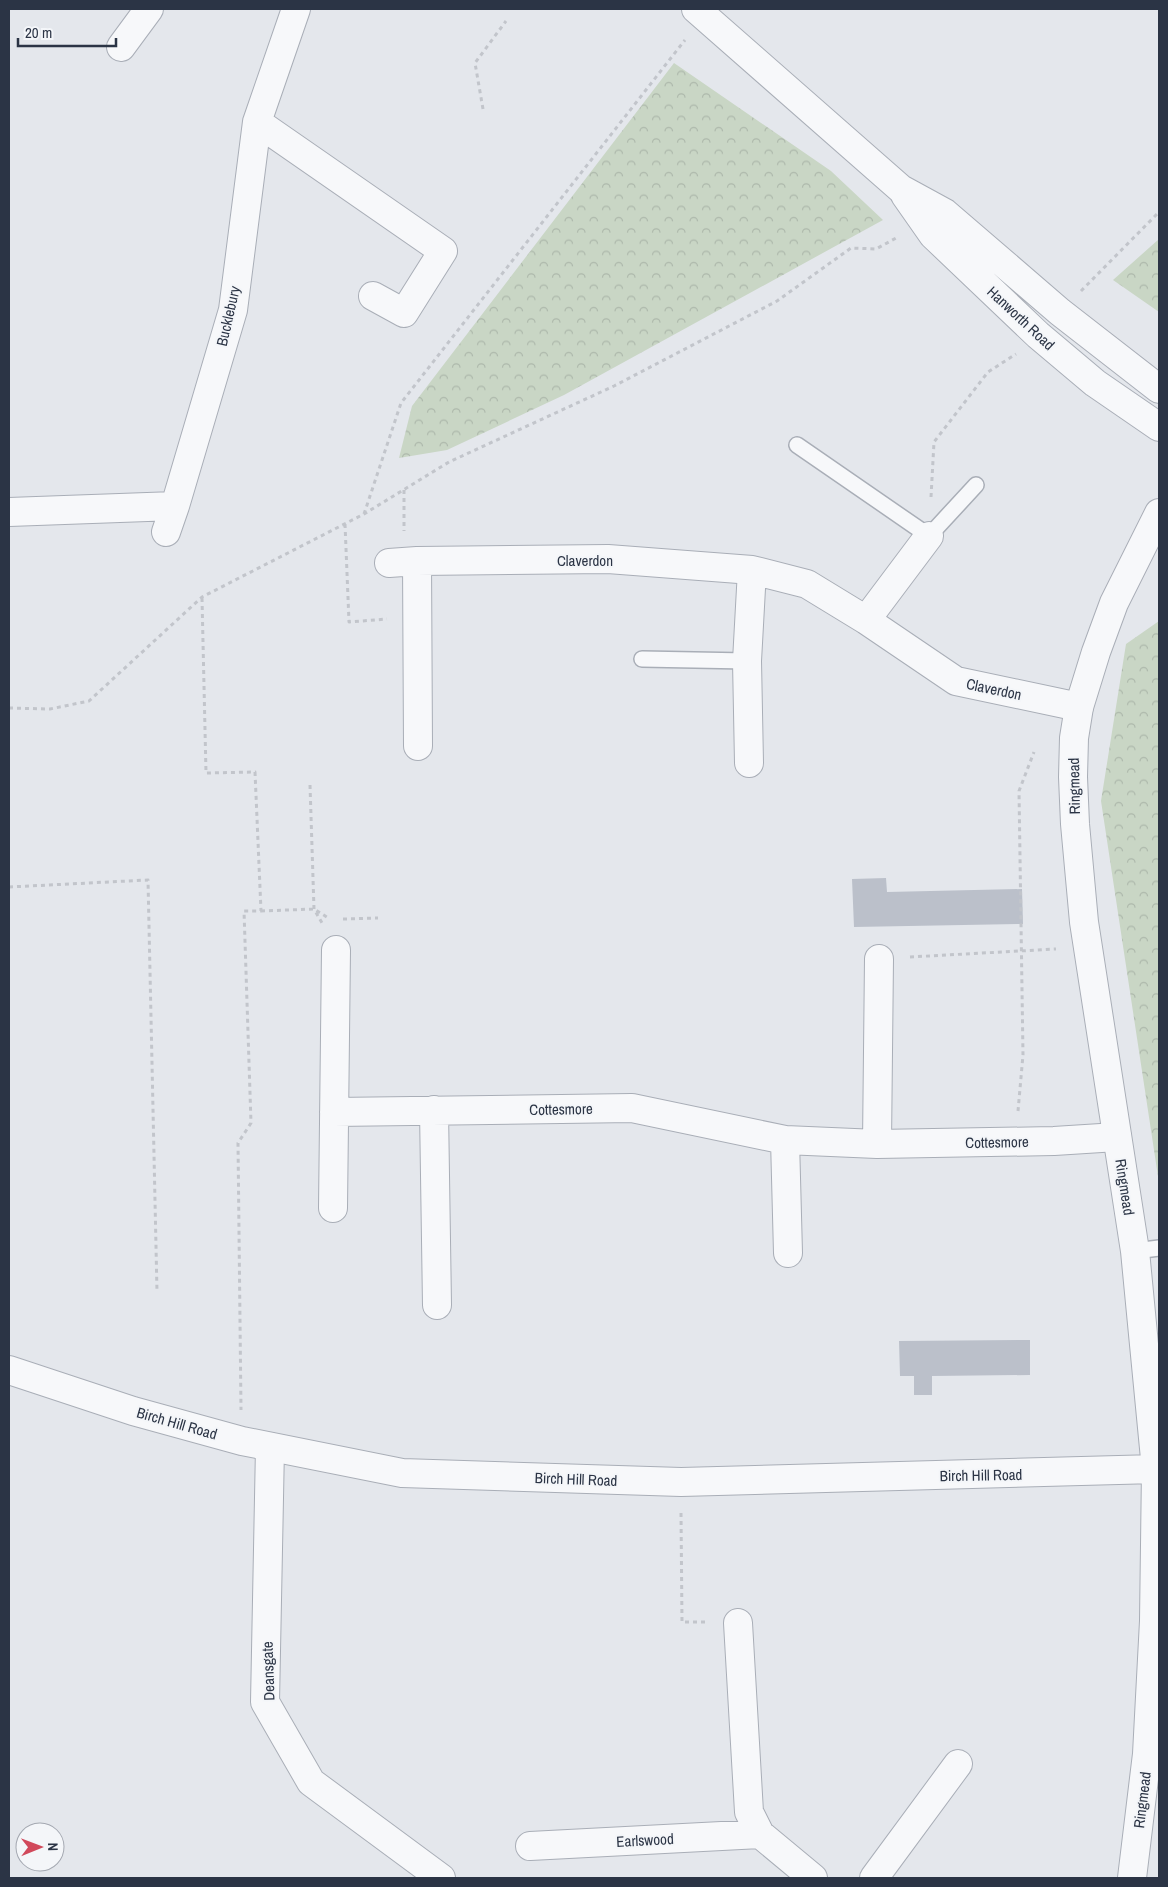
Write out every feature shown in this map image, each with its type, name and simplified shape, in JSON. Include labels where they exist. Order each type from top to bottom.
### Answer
[{"type":"street","points":[[122,48],[149,9]]},
{"type":"street","name":"Bucklebury","points":[[166,532],[233,310],[257,122],[296,9]]},
{"type":"street","name":"Hanworth Road","points":[[696,9],[901,189],[945,214],[1060,312],[1159,389]]},
{"type":"street","points":[[257,122],[443,251],[404,313],[373,296]]},
{"type":"street","name":"Hanworth Road","points":[[901,189],[933,235],[1038,335],[1095,383],[1159,427]]},
{"type":"street","points":[[9,512],[175,506]]},
{"type":"street","name":"Ringmead","points":[[1132,1878],[1147,1754],[1154,1621],[1156,1469],[1144,1330],[1147,1250],[1117,1137],[1104,1040],[1084,922],[1074,824],[1074,738],[1080,707],[1096,652],[1114,603],[1158,518]]},
{"type":"street","points":[[866,620],[929,536]]},
{"type":"street","name":"Claverdon","points":[[403,562],[608,560],[752,570],[807,584],[866,620],[956,681],[1080,707]]},
{"type":"street","points":[[403,562],[417,617],[418,746]]},
{"type":"street","points":[[750,763],[747,661],[752,570]]},
{"type":"street","points":[[333,1208],[336,950]]},
{"type":"street","points":[[876,1144],[879,959]]},
{"type":"street","name":"Cottesmore","points":[[334,1112],[632,1108],[785,1140],[876,1144],[1117,1137]]},
{"type":"street","points":[[434,1110],[437,1305]]},
{"type":"street","points":[[785,1140],[788,1253]]},
{"type":"street","name":"Birch Hill Road","points":[[9,1370],[133,1411],[242,1441],[402,1473],[680,1482],[1156,1469]]},
{"type":"street","name":"Deansgate","points":[[270,1447],[265,1702],[310,1782],[441,1878]]},
{"type":"street","points":[[738,1623],[750,1812],[760,1834],[813,1878]]},
{"type":"street","points":[[874,1878],[958,1764]]},
{"type":"street","name":"Earlswood","points":[[530,1846],[760,1834]]},
{"type":"lane","points":[[797,445],[929,536],[976,485]]},
{"type":"lane","points":[[642,659],[747,661]]},
{"type":"path","points":[[483,109],[475,63],[506,22]]},
{"type":"path","points":[[364,514],[401,403],[687,37]]},
{"type":"path","points":[[1077,295],[1159,212]]},
{"type":"path","points":[[9,708],[50,709],[89,701],[202,597],[364,514],[449,462],[614,386],[776,300],[851,248],[876,249],[899,237]]},
{"type":"path","points":[[929,536],[934,442],[988,372],[1023,350]]},
{"type":"path","points":[[403,562],[404,489]]},
{"type":"path","points":[[345,523],[349,622],[417,617]]},
{"type":"path","points":[[202,597],[206,772],[254,772],[261,911]]},
{"type":"path","points":[[1016,1141],[1023,1055],[1019,791],[1034,752]]},
{"type":"path","points":[[310,785],[314,909],[336,950]]},
{"type":"path","points":[[9,887],[148,880],[157,1292]]},
{"type":"path","points":[[242,1441],[238,1143],[251,1123],[244,911],[314,909],[328,919],[378,918]]},
{"type":"path","points":[[879,959],[1056,949]]},
{"type":"path","points":[[680,1482],[682,1622],[738,1623]]},
{"type":"green space","points":[[674,63],[831,171],[883,220],[564,395],[447,450],[399,458],[412,406]]},
{"type":"green space","points":[[1159,239],[1159,312],[1113,280]]},
{"type":"green space","points":[[1159,621],[1159,1183],[1101,801],[1126,644]]},
{"type":"building","points":[[886,878],[887,892],[1022,889],[1023,924],[854,927],[852,879]]},
{"type":"building","points":[[1030,1340],[1030,1375],[932,1376],[932,1395],[914,1395],[914,1376],[900,1376],[899,1341]]}]
